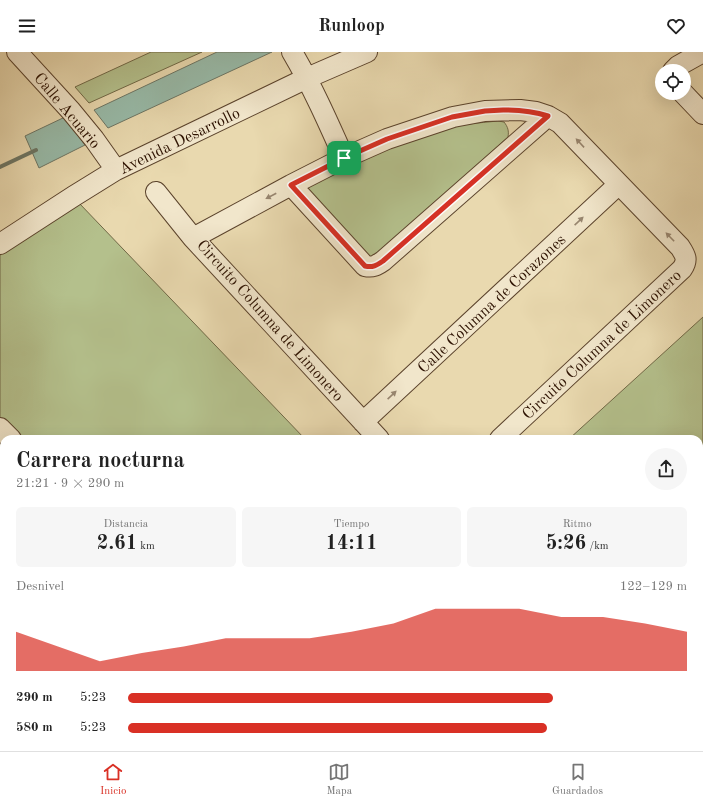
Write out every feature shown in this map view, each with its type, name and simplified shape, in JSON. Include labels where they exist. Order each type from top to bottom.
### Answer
[{"type":"street","points":[[292,52],[307,78],[344,158]]},
{"type":"street","name":"Avenida Desarrollo","points":[[0,244],[116,170],[307,78],[367,52]]},
{"type":"street","points":[[682,64],[703,52]]},
{"type":"street","name":"Calle Acuario","points":[[28,55],[94,139],[116,170]]},
{"type":"street","points":[[690,100],[703,114]]},
{"type":"street","name":"Circuito Columna de Limonero","points":[[375,435],[194,238],[291,185],[344,158],[387,139],[452,117],[485,111],[520,110],[536,112],[548,116],[560,123],[680,247],[686,259],[682,270],[504,435]]},
{"type":"street","points":[[291,185],[365,266],[374,266],[383,261],[548,116]]},
{"type":"street","name":"Calle Columna de Corazones","points":[[364,422],[618,184]]},
{"type":"street","points":[[156,192],[194,238]]},
{"type":"green space","points":[[151,52],[202,52],[89,103],[75,87]]},
{"type":"green space","points":[[498,121],[504,122],[508,129],[508,137],[373,259],[304,189],[388,148],[423,134],[455,126]]},
{"type":"green space","points":[[79,203],[301,435],[0,435],[0,255]]},
{"type":"green space","points":[[703,317],[703,435],[573,435]]},
{"type":"shaded area","points":[[217,52],[272,52],[108,128],[94,110]]},
{"type":"shaded area","points":[[65,117],[85,145],[39,168],[25,136]]},
{"type":"waterway","points":[[0,167],[36,150]]},
{"type":"route","points":[[503,110],[536,112],[548,116],[383,261],[374,266],[365,266],[291,185],[344,158],[387,139],[452,117],[485,111],[503,110]]}]
